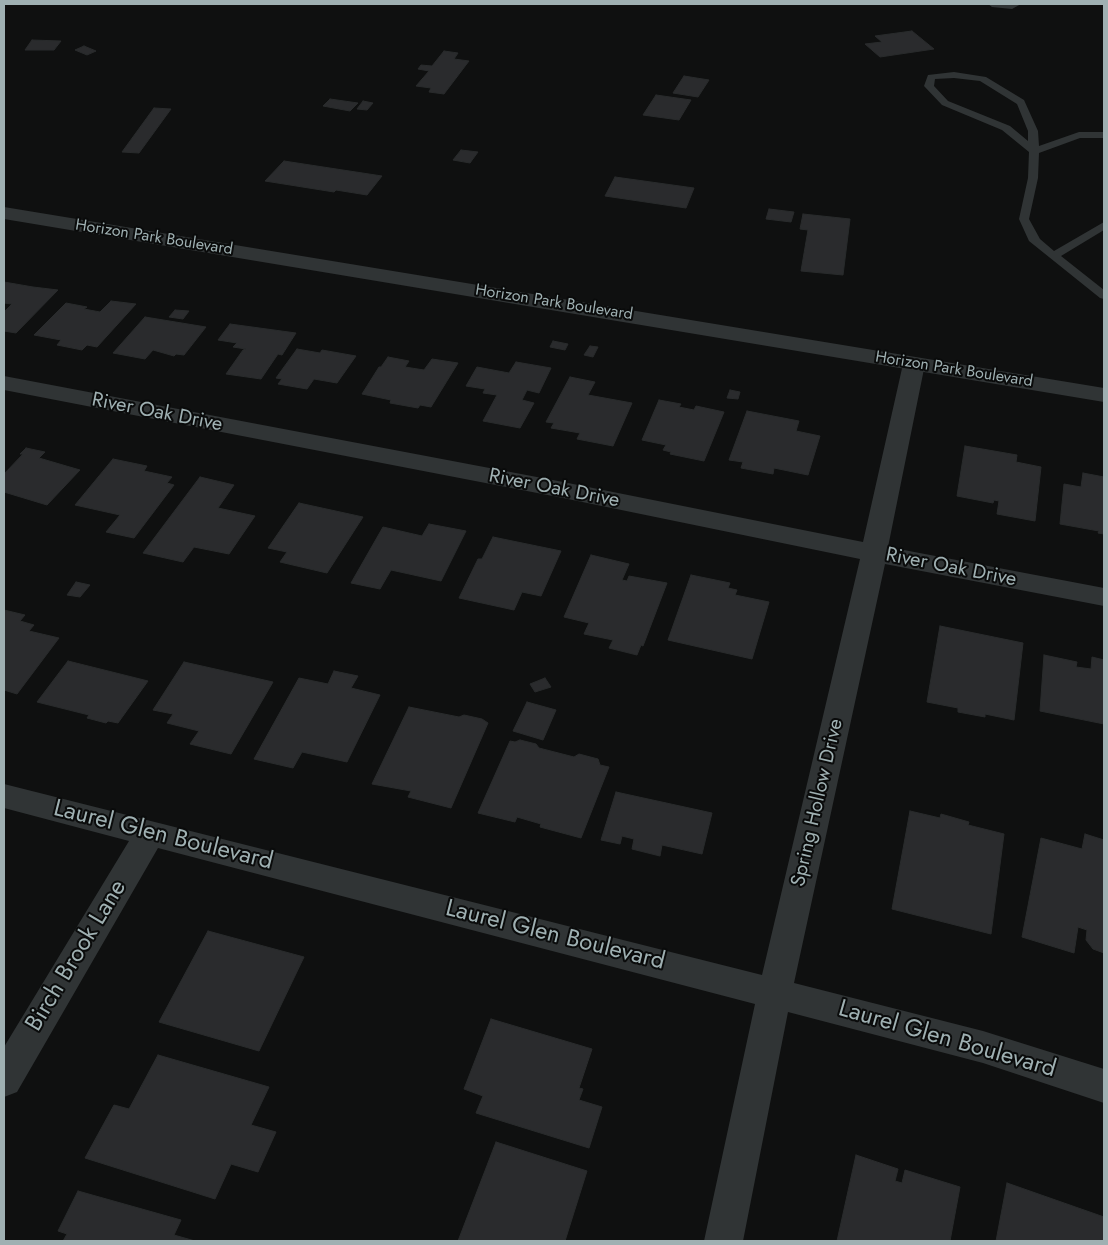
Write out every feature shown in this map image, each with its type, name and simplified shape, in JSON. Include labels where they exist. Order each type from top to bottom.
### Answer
[{"type":"street","name":"Horizon Park Boulevard","points":[[4,213],[1104,394]]},
{"type":"street","name":"Spring Hollow Drive","points":[[723,1241],[775,992],[874,553],[914,364]]},
{"type":"street","name":"River Oak Drive","points":[[4,384],[558,489],[1104,597]]},
{"type":"street","name":"Laurel Glen Boulevard","points":[[4,796],[775,992],[983,1047],[1104,1086]]},
{"type":"street","name":"Birch Brook Lane","points":[[4,1080],[150,833]]},
{"type":"lane","points":[[992,4],[1012,6],[1017,4]]},
{"type":"lane","points":[[1034,151],[1006,128],[945,103],[929,86],[931,77],[954,75],[983,79],[1021,102],[1033,131],[1034,151],[1033,178],[1024,218],[1035,241],[1104,296]]},
{"type":"lane","points":[[1034,151],[1079,135],[1104,135]]},
{"type":"lane","points":[[1053,256],[1104,225]]},
{"type":"building","points":[[912,31],[934,49],[880,57],[865,44],[882,42],[875,36]]},
{"type":"building","points":[[32,40],[61,41],[54,50],[25,50]]},
{"type":"building","points":[[84,46],[96,51],[87,55],[75,50]]},
{"type":"building","points":[[444,51],[458,53],[454,59],[469,61],[444,94],[429,92],[431,88],[416,86],[429,71],[418,69],[421,65],[432,66]]},
{"type":"building","points":[[684,76],[709,80],[698,97],[673,93]]},
{"type":"building","points":[[656,95],[691,100],[679,120],[643,115]]},
{"type":"building","points":[[330,99],[358,103],[350,111],[323,106]]},
{"type":"building","points":[[363,101],[373,103],[367,110],[357,109]]},
{"type":"building","points":[[154,108],[171,109],[139,153],[122,152]]},
{"type":"building","points":[[461,150],[478,152],[470,163],[453,160]]},
{"type":"building","points":[[284,161],[382,176],[367,195],[336,190],[334,192],[265,181]]},
{"type":"building","points":[[615,177],[694,188],[686,208],[605,196]]},
{"type":"building","points":[[769,209],[794,212],[791,222],[766,219]]},
{"type":"building","points":[[803,214],[850,219],[843,275],[801,271],[808,230],[800,229]]},
{"type":"building","points":[[4,282],[58,290],[16,333],[4,331],[4,312],[12,304],[4,303]]},
{"type":"building","points":[[111,301],[136,304],[97,347],[87,345],[82,350],[57,345],[61,340],[34,335],[66,303],[87,307],[84,309],[100,312]]},
{"type":"building","points":[[175,310],[189,311],[183,319],[169,317]]},
{"type":"building","points":[[145,317],[206,327],[184,355],[176,354],[174,356],[153,350],[145,359],[113,353]]},
{"type":"building","points":[[230,324],[296,333],[282,355],[278,354],[261,379],[226,374],[243,350],[246,349],[233,347],[237,343],[218,340]]},
{"type":"building","points":[[553,341],[568,344],[565,350],[550,347]]},
{"type":"building","points":[[590,346],[598,347],[593,357],[584,355]]},
{"type":"building","points":[[297,349],[320,353],[322,350],[356,356],[337,383],[314,379],[307,389],[278,384],[282,379],[276,378]]},
{"type":"building","points":[[388,357],[409,361],[405,367],[424,370],[432,359],[458,363],[431,407],[420,405],[418,408],[390,403],[391,400],[362,394],[379,367]]},
{"type":"building","points":[[516,362],[551,368],[539,393],[527,390],[522,400],[534,403],[520,428],[483,421],[497,395],[483,393],[485,389],[466,386],[477,367],[509,373]]},
{"type":"building","points":[[570,377],[595,382],[588,395],[632,403],[613,446],[577,439],[580,433],[551,428],[554,423],[546,422]]},
{"type":"building","points":[[730,390],[740,392],[738,399],[727,398]]},
{"type":"building","points":[[659,400],[681,404],[679,407],[694,410],[696,406],[724,412],[704,461],[670,454],[671,452],[663,450],[666,445],[642,440]]},
{"type":"building","points":[[747,411],[799,421],[796,431],[820,436],[808,475],[774,468],[773,474],[741,468],[743,462],[729,460]]},
{"type":"building","points":[[965,446],[1017,455],[1016,462],[1041,467],[1035,521],[997,514],[999,501],[994,500],[993,503],[957,496]]},
{"type":"building","points":[[26,448],[45,452],[39,458],[80,470],[47,505],[4,492],[4,474],[23,454],[20,454]]},
{"type":"building","points":[[113,459],[147,466],[144,471],[172,477],[167,483],[174,485],[134,538],[106,532],[120,515],[75,505]]},
{"type":"building","points":[[1083,473],[1104,477],[1104,534],[1098,533],[1099,531],[1060,524],[1064,484],[1081,487]]},
{"type":"building","points":[[200,477],[234,485],[218,508],[255,516],[229,554],[194,547],[183,562],[143,553]]},
{"type":"building","points":[[299,503],[363,517],[327,573],[280,562],[287,552],[268,548]]},
{"type":"building","points":[[429,524],[466,531],[441,581],[391,570],[380,589],[351,583],[383,527],[422,536]]},
{"type":"building","points":[[493,537],[561,551],[541,596],[522,592],[514,610],[459,598],[478,559],[482,559]]},
{"type":"building","points":[[591,555],[629,564],[622,580],[627,581],[629,576],[667,583],[643,646],[641,645],[637,655],[609,648],[613,640],[584,634],[589,623],[564,617]]},
{"type":"building","points":[[691,575],[730,583],[728,588],[737,590],[735,595],[769,602],[752,659],[668,640]]},
{"type":"building","points":[[76,582],[90,585],[80,597],[67,595]]},
{"type":"building","points":[[4,610],[25,615],[20,621],[34,625],[29,631],[59,638],[17,694],[4,690]]},
{"type":"building","points":[[940,626],[1023,643],[1014,720],[985,714],[985,717],[958,712],[958,708],[927,702]]},
{"type":"building","points":[[1044,655],[1077,662],[1076,667],[1091,669],[1092,657],[1104,660],[1104,724],[1040,711]]},
{"type":"building","points":[[68,661],[148,681],[118,723],[108,721],[106,723],[87,718],[89,715],[37,702]]},
{"type":"building","points":[[184,662],[273,682],[231,754],[190,744],[199,731],[167,723],[173,714],[153,710]]},
{"type":"building","points":[[334,671],[358,676],[351,688],[380,695],[347,762],[302,752],[293,768],[254,759],[299,678],[328,684]]},
{"type":"building","points":[[545,678],[551,687],[535,692],[530,684]]},
{"type":"building","points":[[527,702],[556,710],[543,740],[513,731]]},
{"type":"building","points":[[409,707],[459,717],[464,715],[482,719],[488,723],[451,808],[408,797],[411,791],[372,784]]},
{"type":"building","points":[[520,740],[536,744],[539,748],[574,757],[579,754],[598,759],[600,765],[609,767],[581,838],[540,827],[541,824],[517,817],[515,822],[478,813],[510,741]]},
{"type":"building","points":[[616,792],[712,813],[702,854],[662,845],[660,856],[632,849],[634,839],[622,836],[620,844],[601,840]]},
{"type":"building","points":[[910,811],[940,818],[941,814],[969,822],[968,825],[1004,834],[991,934],[892,909]]},
{"type":"building","points":[[1085,834],[1104,840],[1104,953],[1093,949],[1086,940],[1087,930],[1078,927],[1074,953],[1022,937],[1041,838],[1082,849]]},
{"type":"building","points":[[208,931],[304,957],[259,1051],[159,1022]]},
{"type":"building","points":[[491,1019],[592,1049],[579,1088],[583,1089],[579,1100],[602,1107],[589,1148],[476,1113],[483,1096],[464,1089]]},
{"type":"building","points":[[158,1055],[269,1087],[251,1125],[276,1132],[258,1172],[231,1164],[215,1199],[85,1158],[114,1105],[129,1109]]},
{"type":"building","points":[[496,1142],[587,1171],[565,1241],[458,1241]]},
{"type":"building","points":[[856,1155],[898,1169],[895,1181],[902,1183],[905,1170],[960,1187],[950,1241],[837,1241]]},
{"type":"building","points":[[1007,1183],[1104,1217],[1104,1241],[996,1241]]},
{"type":"building","points":[[78,1191],[181,1220],[174,1235],[195,1241],[63,1241],[67,1234],[58,1231]]}]
